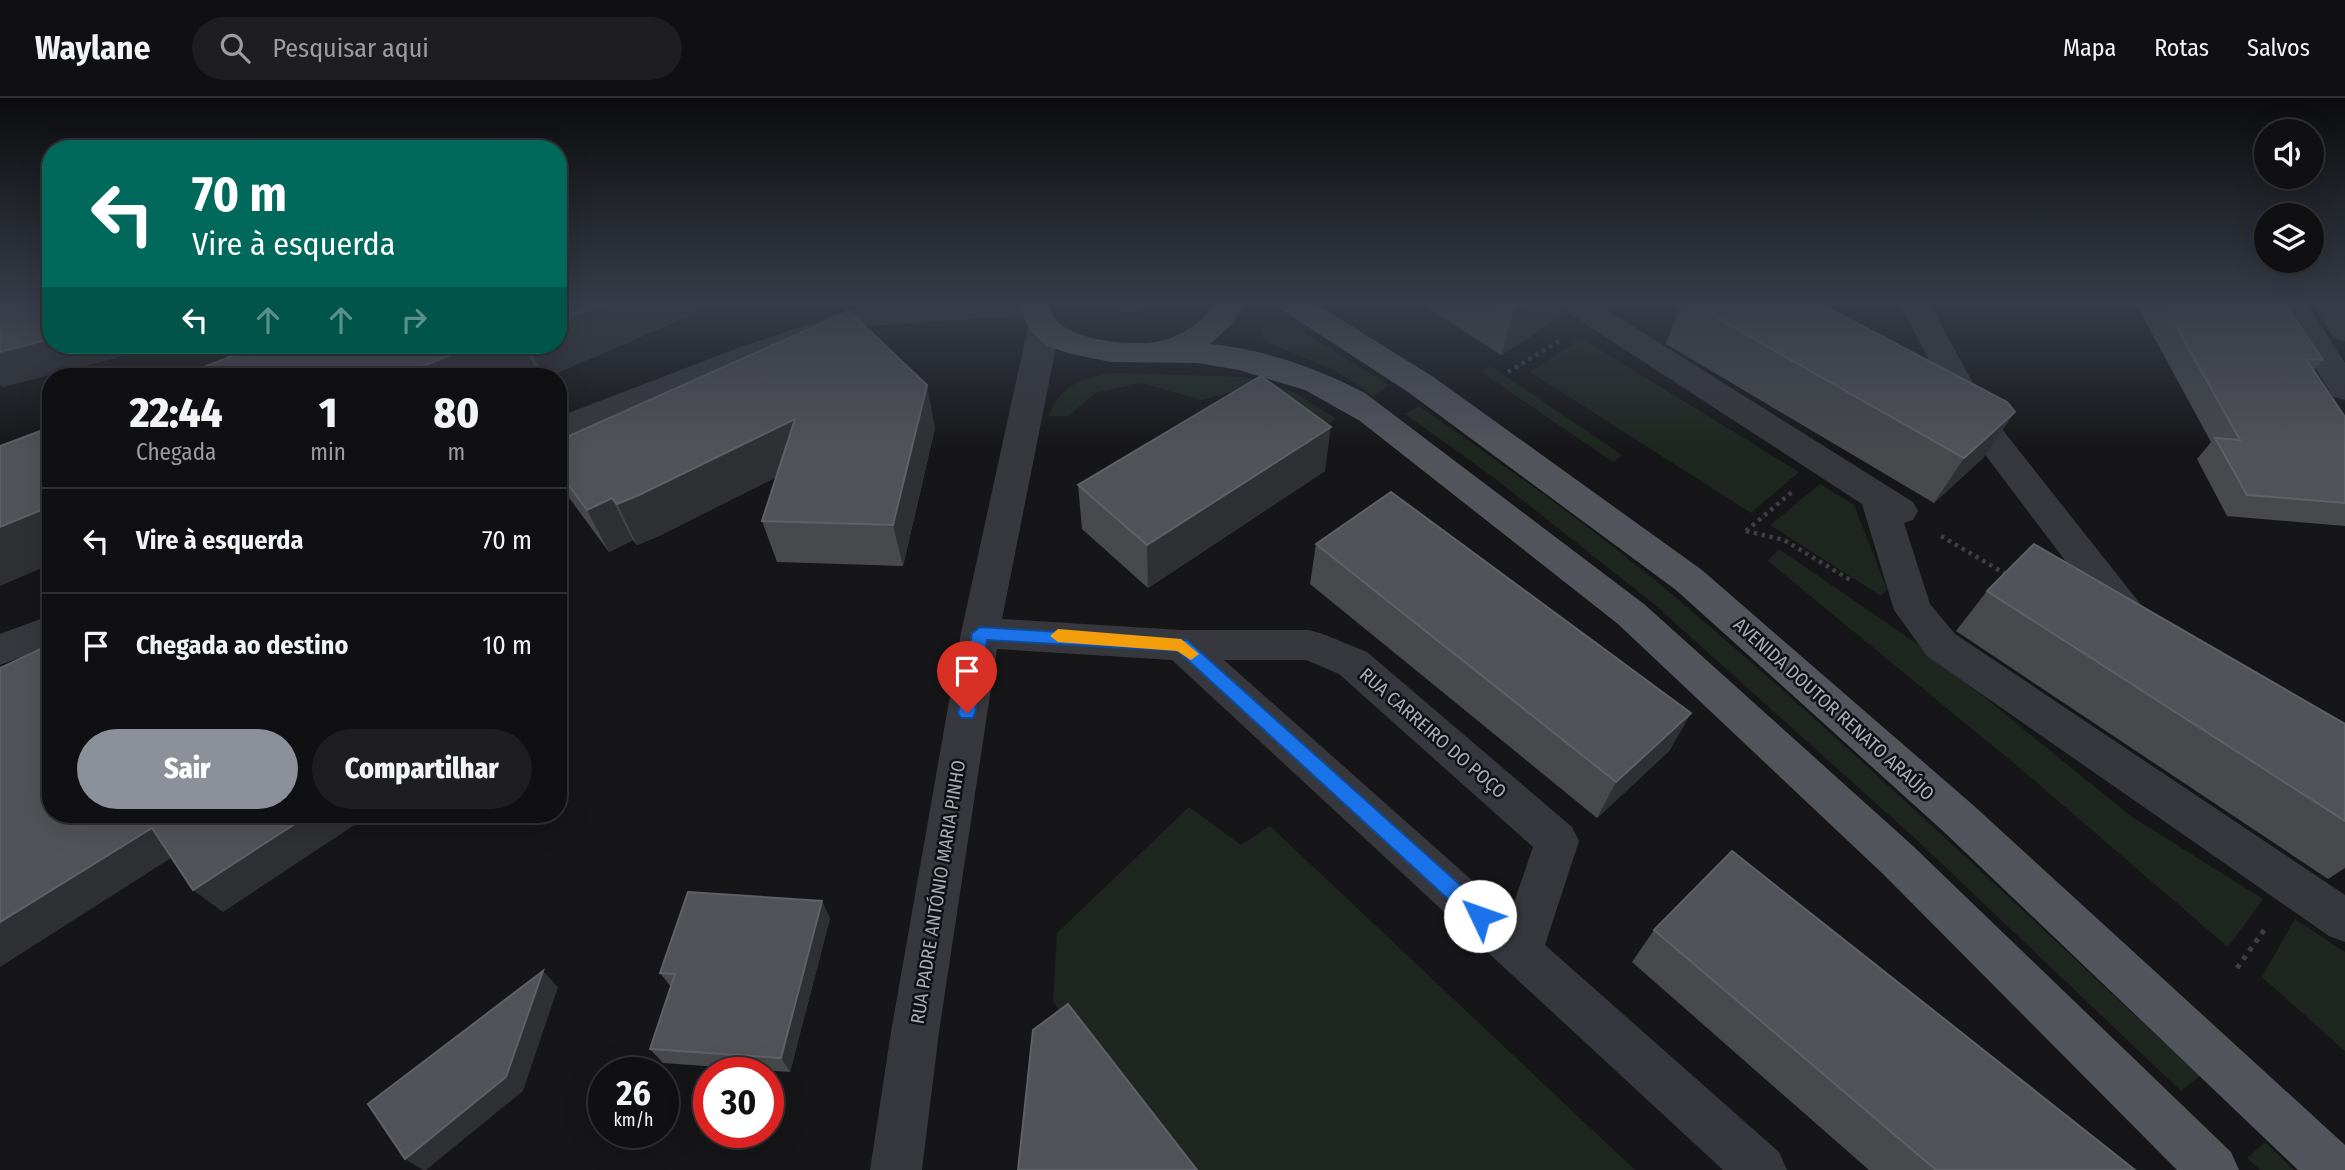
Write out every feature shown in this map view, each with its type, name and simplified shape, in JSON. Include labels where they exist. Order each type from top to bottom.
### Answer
[{"type":"main road","points":[[1109,351],[1127,354],[1215,354],[1296,372],[1345,395],[1632,614],[1898,860],[2213,1170]]},
{"type":"main road","name":"AVENIDA DOUTOR RENATO ARAÚJO","points":[[1368,351],[1420,384],[1689,580],[1958,818],[2335,1170]]},
{"type":"street","points":[[567,427],[761,351]]},
{"type":"street","name":"RUA PADRE ANTÓNIO MARIA PINHO","points":[[896,1170],[980,633],[1029,351]]},
{"type":"street","points":[[1650,351],[1891,505],[1913,610],[1941,645],[2345,921]]},
{"type":"street","points":[[1940,351],[1978,420],[2129,617],[2163,638]]},
{"type":"street","points":[[2321,351],[2345,389]]},
{"type":"street","name":"RUA CARREIRO DO POÇO","points":[[980,633],[1181,645],[1309,645],[1353,663],[1557,841],[1520,952]]},
{"type":"street","points":[[0,650],[42,634]]},
{"type":"street","points":[[1181,645],[1760,1170]]},
{"type":"path","points":[[1508,372],[1542,351]]},
{"type":"path","points":[[1891,505],[2019,582]]},
{"type":"path","points":[[1762,517],[1746,531],[1784,540],[1853,582]]},
{"type":"path","points":[[2237,968],[2244,958]]},
{"type":"shaded area","points":[[1288,351],[1334,351],[1389,385],[1373,396],[1336,371]]},
{"type":"shaded area","points":[[1561,351],[1602,351],[1799,472],[1751,513],[1530,372]]},
{"type":"shaded area","points":[[1491,366],[1622,455],[1613,462],[1481,372]]},
{"type":"shaded area","points":[[1120,373],[1245,377],[1296,393],[1336,419],[1320,428],[1236,391],[1201,400],[1142,383],[1095,393],[1069,416],[1049,416],[1060,396],[1077,383],[1097,376]]},
{"type":"shaded area","points":[[1419,406],[1580,521],[1673,595],[1873,772],[2200,1076],[2181,1091],[1919,842],[1654,604],[1497,480],[1405,414]]},
{"type":"shaded area","points":[[1820,484],[1854,505],[1887,589],[1881,596],[1770,525]]},
{"type":"shaded area","points":[[1779,549],[1926,650],[2132,817],[2263,899],[2228,947],[2022,770],[1768,561]]},
{"type":"shaded area","points":[[1189,807],[1241,845],[1270,826],[1635,1170],[1183,1170],[1053,1002],[1057,933]]},
{"type":"shaded area","points":[[2295,919],[2345,952],[2345,1051],[2262,977]]},
{"type":"shaded area","points":[[2265,1142],[2294,1170],[2260,1170],[2247,1158]]},
{"type":"building","points":[[759,351],[891,351],[927,385],[893,525],[762,521],[795,419],[639,495],[617,504],[612,498],[587,510],[567,483],[567,437]]},
{"type":"building","points":[[1775,351],[1910,351],[2007,402],[2015,412],[1964,458]]},
{"type":"building","points":[[2190,351],[2317,351],[2323,360],[2306,359],[2345,417],[2345,503],[2247,495],[2215,438],[2240,440]]},
{"type":"building","points":[[237,354],[453,354],[419,368],[201,368]]},
{"type":"building","points":[[1261,376],[1331,427],[1147,545],[1078,485]]},
{"type":"building","points":[[42,430],[42,510],[0,527],[0,446]]},
{"type":"building","points":[[1391,492],[1691,713],[1616,782],[1316,544]]},
{"type":"building","points":[[2034,544],[2345,724],[2345,821],[1987,591]]},
{"type":"building","points":[[42,648],[42,823],[296,823],[193,890],[152,828],[0,922],[0,668]]},
{"type":"building","points":[[1732,851],[2135,1170],[1936,1170],[1654,930]]},
{"type":"building","points":[[688,892],[822,901],[781,1057],[650,1049],[675,974],[660,973]]},
{"type":"building","points":[[543,971],[506,1077],[405,1159],[368,1104]]},
{"type":"building","points":[[1068,1004],[1197,1170],[1018,1170],[1033,1030]]},
{"type":"slow traffic","points":[[1058,636],[1181,645],[1191,654]]},
{"type":"route","points":[[967,713],[980,633],[1069,636],[1181,645],[1480,916]]}]
